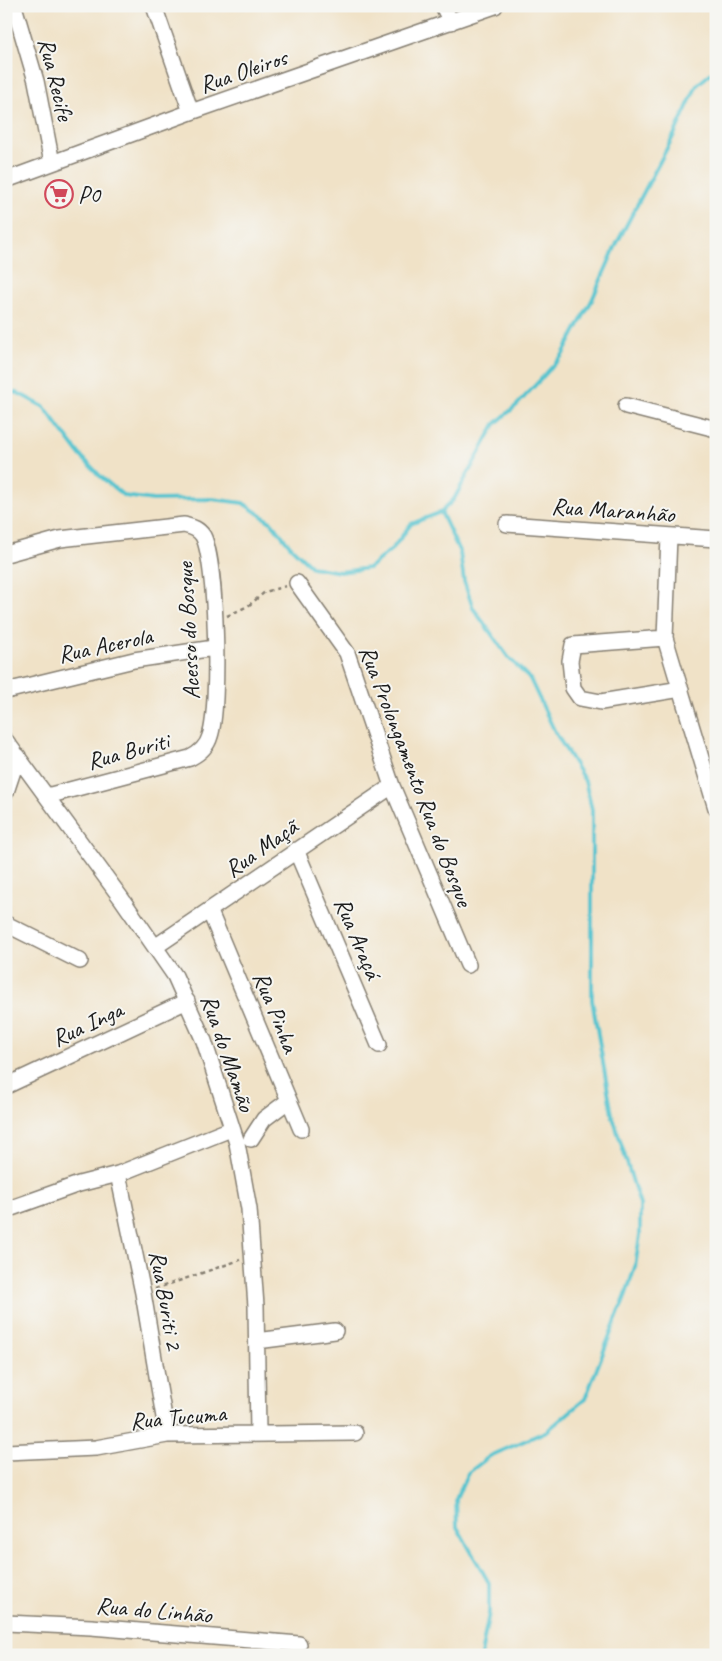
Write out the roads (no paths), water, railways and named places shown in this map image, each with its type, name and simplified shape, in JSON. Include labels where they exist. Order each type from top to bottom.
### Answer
[{"type":"street","name":"Rua Recife","points":[[14,6],[36,81],[52,162]]},
{"type":"street","points":[[154,6],[191,112]]},
{"type":"street","points":[[443,6],[451,22]]},
{"type":"street","name":"Rua Oleiros","points":[[6,180],[191,112],[495,6]]},
{"type":"street","points":[[626,406],[716,429]]},
{"type":"street","name":"Rua Maranhão","points":[[507,524],[716,539]]},
{"type":"street","name":"Acesso do Bosque","points":[[6,554],[60,539],[168,526],[193,527],[202,535],[206,544],[214,607],[216,692],[214,720],[210,737]]},
{"type":"street","points":[[669,536],[665,638],[716,808]]},
{"type":"street","name":"Rua Prolongamento Rua do Bosque","points":[[297,583],[347,653],[392,786],[468,965]]},
{"type":"street","points":[[665,638],[573,645],[570,662],[573,688],[580,698],[601,702],[681,689]]},
{"type":"street","name":"Rua Acerola","points":[[6,690],[134,660],[214,648]]},
{"type":"street","name":"Rua Buriti","points":[[47,796],[190,758],[200,753],[210,737]]},
{"type":"street","name":"Rua do Mamão","points":[[6,741],[156,947],[175,976],[204,1041],[244,1174],[253,1256],[258,1433]]},
{"type":"street","points":[[6,792],[18,756]]},
{"type":"street","name":"Rua Maçã","points":[[156,947],[210,912],[296,850],[392,786]]},
{"type":"street","name":"Rua Araçá","points":[[296,850],[379,1045]]},
{"type":"street","name":"Rua Pinha","points":[[210,912],[301,1129]]},
{"type":"street","points":[[6,924],[80,961]]},
{"type":"street","name":"Rua Inga","points":[[6,1086],[187,1001]]},
{"type":"street","points":[[251,1139],[264,1119],[288,1101]]},
{"type":"street","points":[[6,1210],[79,1184],[118,1174],[231,1129]]},
{"type":"street","name":"Rua Buriti 2","points":[[118,1174],[143,1293],[167,1435]]},
{"type":"street","points":[[256,1341],[335,1331]]},
{"type":"street","name":"Rua Tucuma","points":[[6,1452],[96,1448],[167,1435],[355,1433]]},
{"type":"street","name":"Rua do Linhão","points":[[6,1624],[91,1627],[299,1644]]},
{"type":"waterway","points":[[6,392],[18,393],[44,407],[80,455],[100,476],[124,496],[153,500],[212,499],[243,503],[272,523],[291,547],[312,567],[340,572],[369,568],[393,548],[411,524],[441,512],[454,499],[495,424],[517,405],[562,356],[592,300],[617,243],[675,133],[697,85],[716,69]]},
{"type":"waterway","points":[[441,512],[460,553],[464,581],[473,608],[508,657],[530,679],[555,732],[585,781],[592,810],[592,1000],[612,1114],[640,1205],[640,1235],[635,1267],[585,1399],[547,1431],[490,1456],[468,1473],[456,1499],[457,1527],[489,1583],[489,1613],[481,1655]]},
{"type":"place","name":"P0","points":[[59,194]]}]
